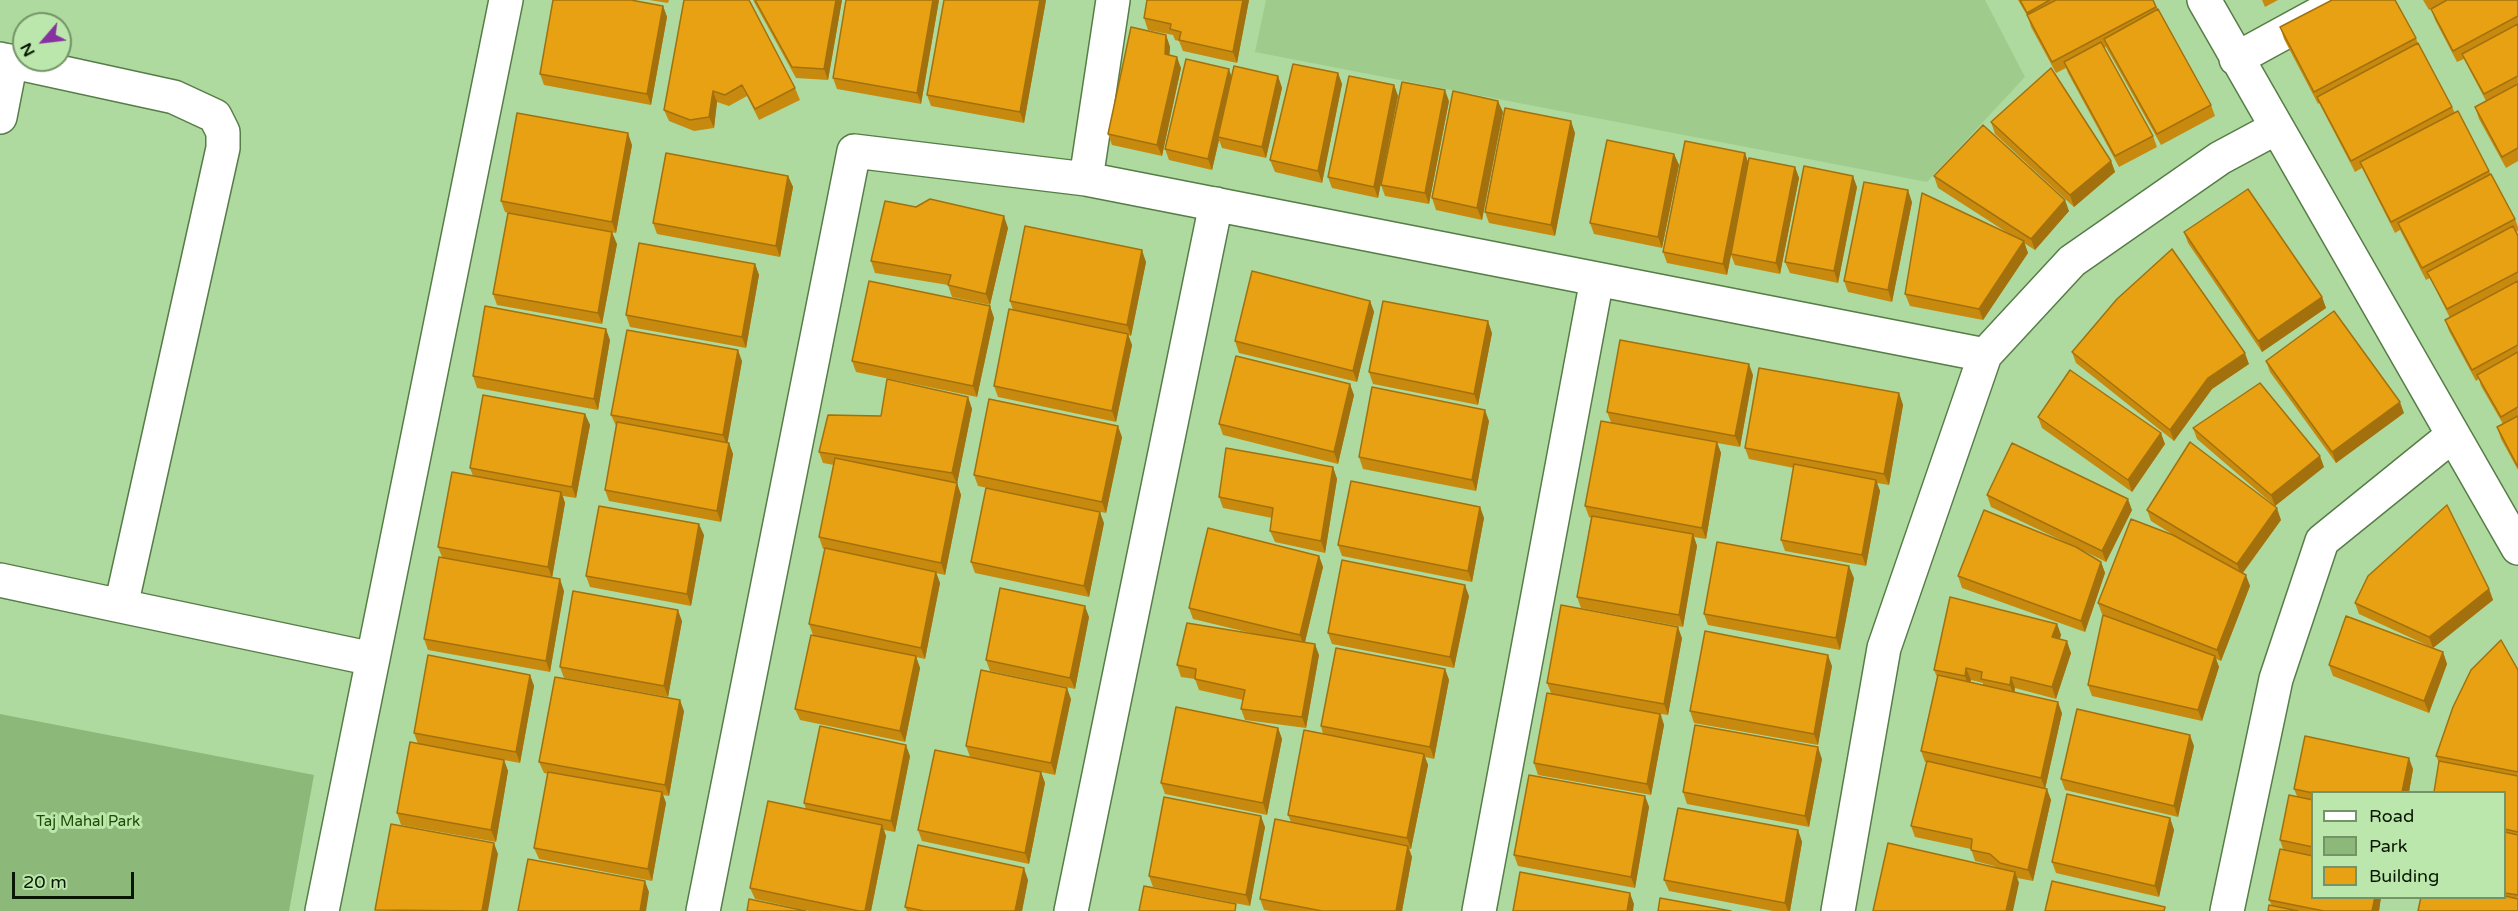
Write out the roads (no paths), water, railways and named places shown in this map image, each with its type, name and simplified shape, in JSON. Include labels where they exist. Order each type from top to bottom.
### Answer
[{"type":"street","points":[[322,911],[507,0]]},
{"type":"street","points":[[1086,179],[1113,0]]},
{"type":"street","points":[[2204,0],[2518,548]]},
{"type":"street","points":[[2236,58],[2344,0]]},
{"type":"street","points":[[0,117],[5,60],[174,97],[215,116],[223,132],[223,148],[121,606]]},
{"type":"street","points":[[1838,911],[1884,648],[1985,355],[2072,261],[2220,158],[2276,128]]},
{"type":"street","points":[[703,911],[854,151],[1086,179],[1985,355]]},
{"type":"street","points":[[1071,911],[1216,204]]},
{"type":"street","points":[[1479,911],[1597,279]]},
{"type":"street","points":[[2227,911],[2276,679],[2322,541],[2453,435]]},
{"type":"street","points":[[0,580],[373,659]]},
{"type":"park label","name":"Taj Mahal Park","points":[[88,822]]}]
